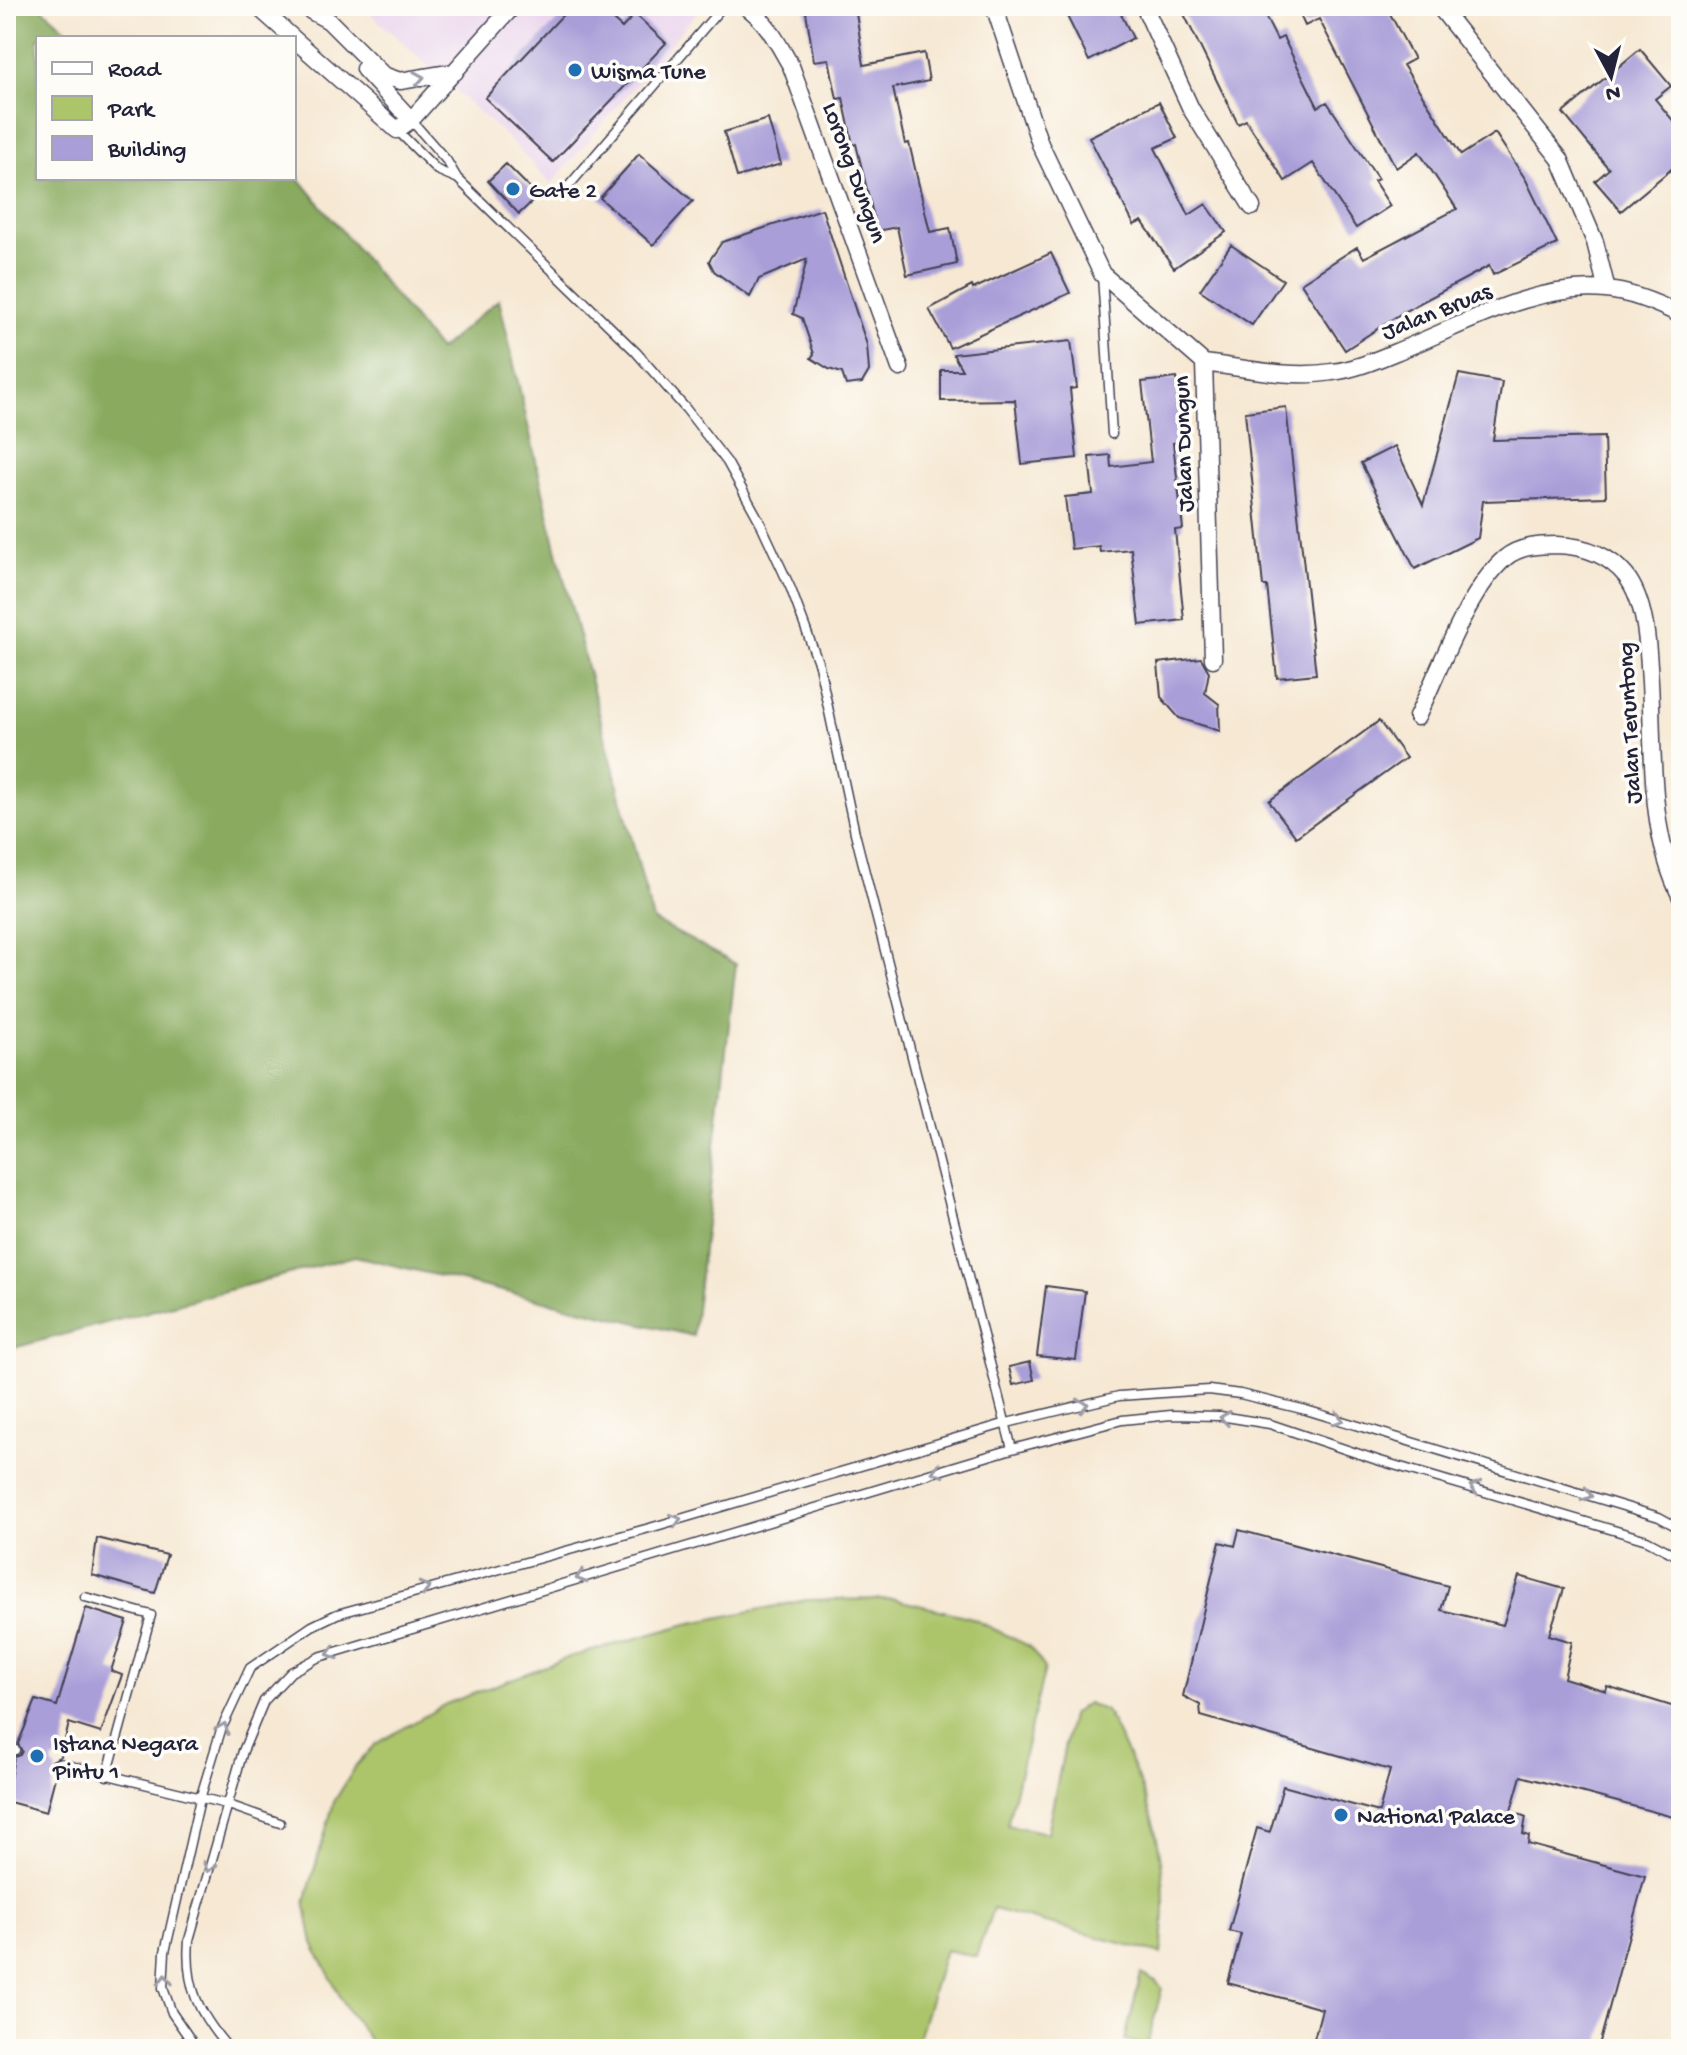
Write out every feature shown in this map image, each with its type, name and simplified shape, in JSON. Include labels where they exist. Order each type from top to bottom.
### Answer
[{"type":"street","points":[[257,6],[292,36]]},
{"type":"street","points":[[296,40],[397,130],[411,120],[513,6]]},
{"type":"street","name":"Lorong Dungun","points":[[745,6],[755,12],[791,66],[900,368]]},
{"type":"street","name":"Jalan Dungun","points":[[994,6],[1040,144],[1102,274],[1204,363],[1213,659]]},
{"type":"street","points":[[1144,6],[1191,109],[1252,207]]},
{"type":"street","points":[[1439,6],[1560,159],[1595,242],[1607,290]]},
{"type":"street","points":[[1673,6],[1681,14]]},
{"type":"street","points":[[308,8],[329,21],[383,75],[400,81],[455,72]]},
{"type":"street","points":[[308,8],[411,120]]},
{"type":"street","name":"Jalan Bruas","points":[[1204,363],[1302,375],[1333,372],[1368,363],[1530,298],[1568,290],[1607,290],[1663,306],[1681,315]]},
{"type":"street","name":"Jalan Teruntong","points":[[1417,717],[1472,599],[1506,557],[1536,544],[1566,546],[1606,556],[1628,579],[1647,625],[1657,816],[1670,870],[1681,897]]},
{"type":"lane","points":[[567,188],[723,6]]},
{"type":"lane","points":[[411,120],[447,161],[457,178],[636,352],[686,409],[727,462],[759,520],[791,589],[819,665],[855,833],[1012,1449]]},
{"type":"lane","points":[[397,130],[437,170],[457,178]]},
{"type":"lane","points":[[1102,274],[1112,434]]},
{"type":"lane","points":[[197,2049],[172,2013],[163,1988],[165,1952],[200,1799],[221,1730],[250,1668],[312,1626],[337,1614],[653,1527],[1007,1423],[1119,1396],[1209,1390],[1240,1394],[1386,1432],[1659,1517],[1681,1529]]},
{"type":"lane","points":[[229,2049],[207,2024],[186,1969],[189,1940],[226,1804],[264,1701],[291,1672],[319,1657],[1012,1449],[1134,1418],[1171,1415],[1220,1416],[1270,1424],[1377,1460],[1647,1540],[1681,1558]]},
{"type":"lane","points":[[85,1597],[151,1615],[107,1776]]},
{"type":"lane","points":[[59,1763],[226,1804],[280,1823]]},
{"type":"shaded area","points":[[362,6],[694,6],[699,10],[551,184],[512,142]]},
{"type":"green space","points":[[6,6],[40,6],[74,36],[36,36],[36,180],[296,180],[296,174],[439,350],[499,299],[556,548],[653,920],[736,964],[693,1336],[355,1256],[6,1350]]},
{"type":"green space","points":[[893,1599],[969,1617],[1029,1646],[1045,1668],[1007,1825],[1047,1833],[1071,1715],[1087,1703],[1106,1711],[1135,1771],[1154,1828],[1164,1886],[1161,1954],[993,1909],[976,1956],[945,1950],[915,2049],[376,2049],[346,2008],[313,1943],[305,1902],[334,1802],[356,1766],[376,1744],[446,1704],[567,1658],[687,1624],[806,1600]]},
{"type":"green space","points":[[1141,1974],[1156,1981],[1162,1988],[1147,2046],[1125,2040]]},
{"type":"building","name":"Wisma Tune","points":[[571,6],[582,6],[595,19],[603,11],[622,28],[635,14],[666,43],[553,162],[485,98]]},
{"type":"building","points":[[805,6],[855,6],[864,65],[924,53],[929,81],[893,88],[930,232],[950,228],[957,264],[907,275],[897,227],[877,231],[856,144],[853,145],[843,98],[837,99],[829,59],[814,61]]},
{"type":"building","points":[[1062,6],[1117,6],[1133,38],[1089,61]]},
{"type":"building","points":[[1180,6],[1260,6],[1277,40],[1283,37],[1318,107],[1327,102],[1378,179],[1374,181],[1390,206],[1356,228],[1313,163],[1285,181],[1246,120],[1238,124]]},
{"type":"building","points":[[1296,6],[1386,6],[1414,59],[1403,65],[1461,155],[1495,133],[1526,180],[1557,244],[1493,275],[1489,266],[1403,312],[1345,350],[1301,283],[1357,247],[1364,258],[1457,209],[1419,152],[1396,168],[1319,19],[1305,26]]},
{"type":"building","points":[[1640,49],[1671,86],[1655,99],[1681,130],[1681,161],[1621,211],[1595,181],[1609,169],[1563,113]]},
{"type":"building","points":[[1159,102],[1177,138],[1155,148],[1189,215],[1206,204],[1226,232],[1174,268],[1142,221],[1134,225],[1089,137]]},
{"type":"building","points":[[768,119],[781,164],[737,177],[724,132]]},
{"type":"building","points":[[639,154],[693,201],[653,245],[600,198]]},
{"type":"building","name":"Gate 2","points":[[506,164],[538,196],[519,214],[488,181]]},
{"type":"building","points":[[822,209],[867,345],[869,371],[862,383],[846,385],[842,373],[811,358],[814,354],[802,318],[793,314],[807,259],[759,279],[750,297],[714,271],[709,261],[722,242]]},
{"type":"building","points":[[1231,245],[1283,280],[1252,325],[1200,290]]},
{"type":"building","points":[[1051,253],[1070,293],[950,348],[929,309],[972,286],[973,289]]},
{"type":"building","points":[[1071,341],[1077,388],[1070,389],[1077,458],[1022,464],[1015,400],[941,401],[941,370],[962,370],[953,354]]},
{"type":"building","points":[[1459,374],[1502,382],[1493,440],[1604,437],[1606,497],[1483,501],[1478,538],[1415,569],[1361,463],[1395,446],[1423,505]]},
{"type":"building","points":[[1177,378],[1184,442],[1173,443],[1183,529],[1175,530],[1184,620],[1140,625],[1131,549],[1100,552],[1099,546],[1071,549],[1065,497],[1093,494],[1089,457],[1110,455],[1111,467],[1151,462],[1142,382]]},
{"type":"building","points":[[1286,407],[1316,674],[1277,678],[1267,586],[1263,586],[1245,412]]},
{"type":"building","points":[[1201,658],[1209,672],[1205,693],[1219,704],[1220,731],[1179,718],[1161,697],[1158,663]]},
{"type":"building","points":[[1379,721],[1406,758],[1296,837],[1269,801]]},
{"type":"building","points":[[1046,1286],[1085,1291],[1076,1360],[1037,1356]]},
{"type":"building","points":[[1030,1362],[1034,1380],[1013,1385],[1009,1367]]},
{"type":"building","name":"National Palace","points":[[1239,1530],[1448,1586],[1441,1610],[1503,1625],[1519,1576],[1564,1589],[1549,1635],[1572,1642],[1564,1678],[1606,1691],[1607,1686],[1681,1709],[1681,1785],[1673,1817],[1521,1776],[1511,1811],[1526,1817],[1523,1834],[1529,1836],[1528,1844],[1645,1876],[1598,2049],[1325,2049],[1312,2046],[1322,2009],[1228,1983],[1241,1934],[1229,1931],[1257,1828],[1270,1832],[1283,1786],[1379,1812],[1390,1770],[1201,1716],[1200,1705],[1183,1696],[1220,1542],[1235,1546]]},
{"type":"building","points":[[97,1538],[167,1555],[155,1593],[92,1575]]},
{"type":"building","points":[[86,1608],[127,1621],[111,1671],[122,1675],[101,1733],[69,1723],[61,1756],[52,1761],[57,1770],[46,1812],[6,1801],[14,1757],[22,1751],[18,1744],[36,1700],[57,1706]]},
{"type":"place","name":"Wisma Tune","points":[[575,70]]},
{"type":"place","name":"Gate 2","points":[[513,189]]},
{"type":"place","name":"Istana Negara Pintu 1","points":[[37,1756]]},
{"type":"place","name":"National Palace","points":[[1341,1815]]}]
